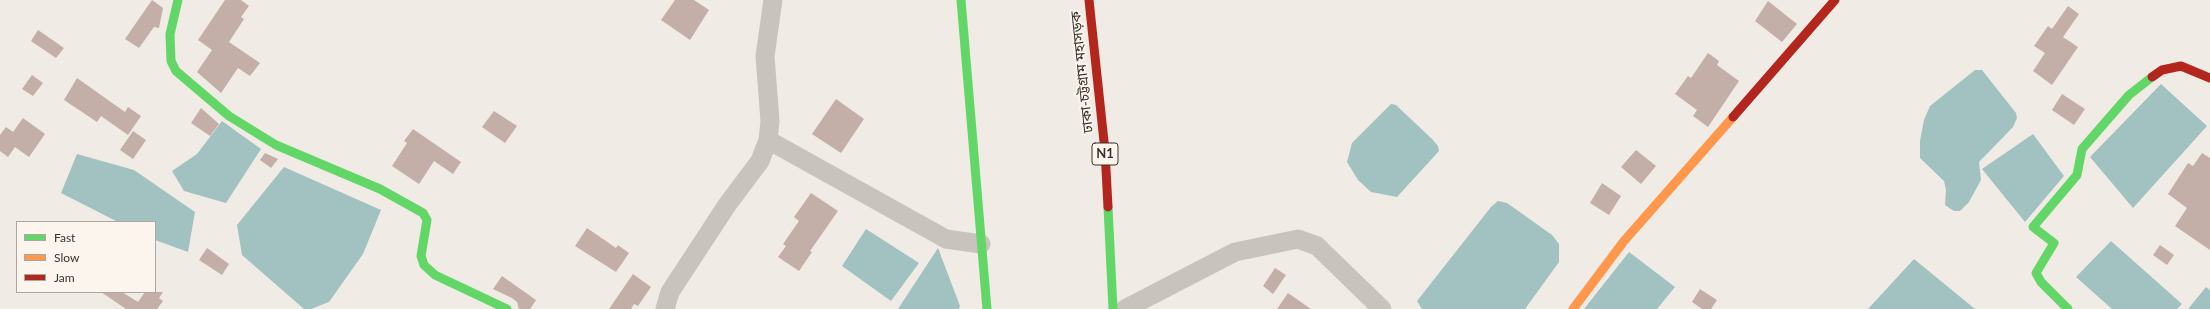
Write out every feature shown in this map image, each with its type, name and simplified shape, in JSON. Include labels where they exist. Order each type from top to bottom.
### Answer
[{"type":"main road","points":[[178,0],[170,34],[171,61],[176,71],[229,116],[276,145],[380,189],[423,213],[427,220],[421,256],[424,265],[436,275],[458,287],[507,309]]},
{"type":"main road","points":[[961,0],[987,309]]},
{"type":"main road","name":"ঢাকা-চট্টগ্রাম মহাসড়ক","points":[[1089,0],[1105,151],[1113,309]]},
{"type":"main road","points":[[1573,309],[1624,242],[1835,0]]},
{"type":"main road","points":[[2068,309],[2041,282],[2036,273],[2054,242],[2033,227],[2077,175],[2082,149],[2129,96],[2162,70],[2181,66],[2210,78]]},
{"type":"street","points":[[665,309],[670,292],[727,205],[760,161],[768,140],[770,121],[765,56],[773,0]]},
{"type":"street","points":[[768,140],[946,238],[981,244]]},
{"type":"street","points":[[1125,309],[1235,252],[1298,239],[1317,246],[1382,309]]},
{"type":"water","points":[[1975,70],[1982,70],[2016,113],[2017,118],[2013,127],[1979,162],[1981,180],[1969,202],[1960,211],[1954,211],[1945,205],[1946,190],[1944,181],[1920,158],[1920,141],[1924,120],[1930,106]]},
{"type":"water","points":[[2161,84],[2207,126],[2133,208],[2090,157]]},
{"type":"water","points":[[1391,104],[1396,105],[1432,139],[1438,146],[1439,151],[1397,197],[1371,192],[1358,180],[1347,162],[1352,143]]},
{"type":"water","points":[[222,121],[261,149],[226,203],[184,191],[172,171],[197,154]]},
{"type":"water","points":[[2033,134],[2064,176],[2025,222],[1982,169]]},
{"type":"water","points":[[77,154],[134,170],[195,212],[188,252],[156,240],[156,221],[116,221],[61,193]]},
{"type":"water","points":[[284,167],[381,210],[363,254],[329,302],[311,309],[304,309],[242,255],[237,225]]},
{"type":"water","points":[[1498,201],[1507,203],[1552,235],[1559,244],[1559,262],[1525,309],[1422,309],[1417,301],[1491,207]]},
{"type":"water","points":[[866,229],[919,263],[891,301],[842,266]]},
{"type":"water","points":[[2111,241],[2182,304],[2177,309],[2112,309],[2076,277]]},
{"type":"water","points":[[938,248],[960,306],[959,309],[898,309]]},
{"type":"water","points":[[1629,252],[1675,287],[1657,309],[1584,309]]},
{"type":"water","points":[[1914,259],[1975,309],[1868,309]]},
{"type":"water","points":[[2206,287],[2210,290],[2210,309],[2188,309]]},
{"type":"building","points":[[152,0],[163,8],[159,28],[154,27],[139,48],[125,39]]},
{"type":"building","points":[[225,0],[241,0],[249,6],[241,17],[244,19],[229,42],[260,63],[250,76],[238,68],[221,93],[197,72],[212,50],[198,40]]},
{"type":"building","points":[[675,0],[694,0],[709,10],[690,40],[661,20]]},
{"type":"building","points":[[1768,1],[1797,24],[1782,42],[1755,21]]},
{"type":"building","points":[[2068,6],[2079,14],[2063,37],[2078,47],[2052,85],[2033,71],[2045,53],[2034,46],[2048,26],[2052,29]]},
{"type":"building","points":[[38,30],[64,48],[56,58],[31,41]]},
{"type":"building","points":[[1708,53],[1719,61],[1717,65],[1739,81],[1708,127],[1693,116],[1697,110],[1675,94],[1688,76],[1691,78]]},
{"type":"building","points":[[32,75],[43,83],[33,96],[22,89]]},
{"type":"building","points":[[77,78],[125,112],[128,107],[141,116],[128,135],[101,116],[97,122],[64,100]]},
{"type":"building","points":[[2062,94],[2085,109],[2074,125],[2052,110]]},
{"type":"building","points":[[836,99],[864,119],[841,153],[812,134]]},
{"type":"building","points":[[201,108],[219,124],[210,136],[191,123]]},
{"type":"building","points":[[494,111],[517,126],[505,143],[482,127]]},
{"type":"building","points":[[23,118],[45,134],[29,157],[15,147],[8,157],[0,151],[0,135],[6,127],[13,132]]},
{"type":"building","points":[[413,129],[461,162],[453,174],[434,161],[419,184],[392,166],[407,143],[404,141]]},
{"type":"building","points":[[133,131],[146,140],[133,159],[120,150]]},
{"type":"building","points":[[1636,150],[1656,166],[1641,184],[1621,167]]},
{"type":"building","points":[[265,153],[278,159],[271,168],[260,160]]},
{"type":"building","points":[[2202,153],[2210,158],[2210,250],[2175,226],[2187,208],[2168,194],[2188,163],[2193,166]]},
{"type":"building","points":[[1602,183],[1621,196],[1609,215],[1590,203]]},
{"type":"building","points":[[811,193],[838,211],[810,251],[812,252],[799,271],[778,257],[786,246],[783,244],[799,221],[794,217]]},
{"type":"building","points":[[587,228],[616,248],[618,245],[629,253],[616,272],[575,246]]},
{"type":"building","points":[[2160,245],[2174,255],[2167,265],[2153,255]]},
{"type":"building","points":[[207,248],[229,264],[222,275],[199,260]]},
{"type":"building","points":[[1275,268],[1286,275],[1273,294],[1263,286]]},
{"type":"building","points":[[633,274],[651,287],[638,306],[634,304],[631,309],[609,309]]},
{"type":"building","points":[[502,276],[536,300],[530,309],[519,309],[517,302],[512,298],[493,289]]},
{"type":"building","points":[[1700,289],[1717,300],[1711,309],[1702,309],[1692,302]]},
{"type":"building","points":[[163,292],[159,298],[163,301],[157,309],[126,309],[102,293],[124,293],[138,302],[144,293]]},
{"type":"building","points":[[1288,293],[1311,309],[1277,309]]},
{"type":"traffic: fast","points":[[178,0],[170,34],[171,61],[176,71],[229,116],[276,145],[380,189],[423,213],[427,220],[421,256],[424,265],[435,275],[507,309]]},
{"type":"traffic: fast","points":[[961,0],[987,309]]},
{"type":"traffic: fast","points":[[2068,309],[2041,282],[2036,273],[2054,243],[2033,227],[2077,175],[2082,149],[2129,95],[2152,77]]},
{"type":"traffic: fast","points":[[1108,207],[1113,309]]},
{"type":"traffic: slow","points":[[1573,309],[1624,241],[1733,117]]},
{"type":"traffic: jam","points":[[1089,0],[1105,151],[1108,207]]},
{"type":"traffic: jam","points":[[1733,117],[1835,0]]},
{"type":"traffic: jam","points":[[2152,77],[2162,70],[2181,66],[2210,78]]}]
